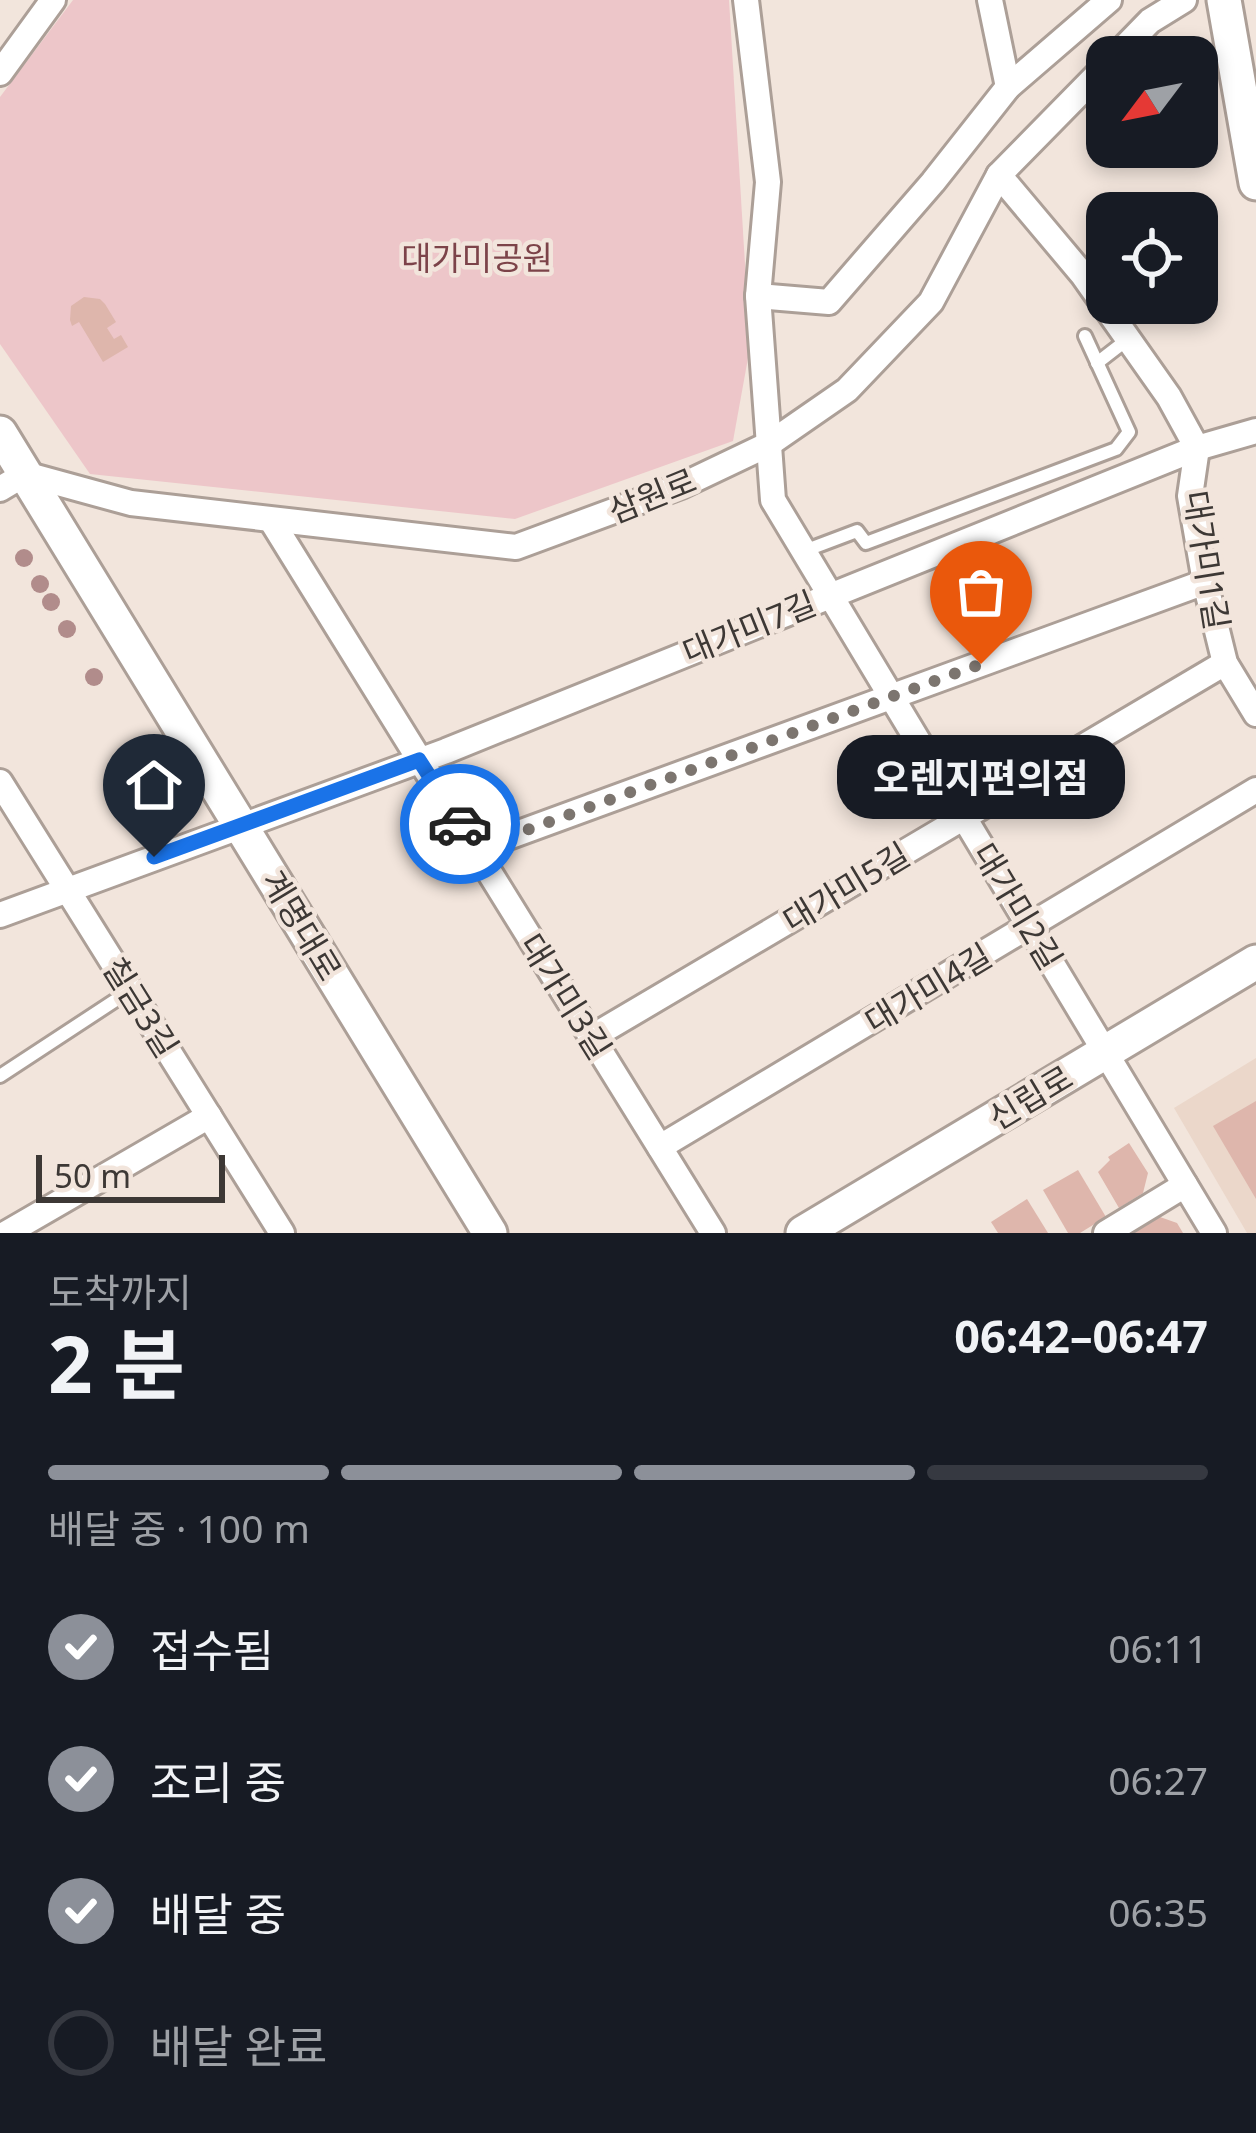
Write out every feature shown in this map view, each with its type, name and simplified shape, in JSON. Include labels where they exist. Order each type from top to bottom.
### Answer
[{"type":"street","points":[[0,73],[52,0]]},
{"type":"street","name":"대가미2길","points":[[746,0],[768,182],[758,296],[773,500],[1214,1233]]},
{"type":"street","points":[[990,0],[1008,87]]},
{"type":"street","points":[[758,296],[830,302],[1008,87],[1109,0]]},
{"type":"street","points":[[1136,36],[1184,0]]},
{"type":"street","points":[[1224,0],[1256,183]]},
{"type":"street","name":"삼원로","points":[[12,482],[131,503],[516,547],[681,486],[769,444],[847,390],[931,302],[999,175],[1086,86]]},
{"type":"street","name":"대가미1길","points":[[999,175],[1083,275],[1169,397],[1197,448],[1190,496],[1205,583],[1225,663],[1256,714]]},
{"type":"street","name":"대가미7길","points":[[0,915],[419,760],[1197,448],[1256,431]]},
{"type":"street","name":"계명대로","points":[[0,433],[12,482],[242,826],[490,1233]]},
{"type":"street","name":"대가미3길","points":[[271,520],[713,1233]]},
{"type":"street","points":[[475,849],[1205,583]]},
{"type":"street","name":"대가미5길","points":[[592,1037],[1225,663]]},
{"type":"street","name":"칠금3길","points":[[0,782],[209,1116],[270,1228]]},
{"type":"street","name":"대가미4길","points":[[660,1147],[1256,790]]},
{"type":"street","name":"신립로","points":[[803,1233],[1256,962]]},
{"type":"street","points":[[7,1233],[209,1116]]},
{"type":"street","points":[[1106,1233],[1185,1185]]},
{"type":"lane","points":[[803,551],[857,531],[866,543],[1116,449],[1129,432],[1085,336]]},
{"type":"lane","points":[[1097,364],[1129,339]]},
{"type":"lane","points":[[0,1076],[131,990]]},
{"type":"shaded area","points":[[1256,1058],[1256,1233],[1247,1233],[1174,1108]]},
{"type":"green space","name":"대가미공원","points":[[73,0],[729,0],[750,347],[733,441],[515,519],[90,474],[0,344],[0,97]]},
{"type":"building","points":[[84,297],[105,304],[116,322],[107,328],[114,339],[121,335],[128,347],[103,362],[79,322],[72,326],[70,320],[71,306]]},
{"type":"building","points":[[1256,1101],[1256,1199],[1213,1126]]},
{"type":"building","points":[[1129,1143],[1148,1173],[1143,1193],[1119,1208],[1098,1172],[1108,1157]]},
{"type":"building","points":[[1078,1170],[1106,1217],[1080,1233],[1068,1233],[1043,1190]]},
{"type":"building","points":[[1027,1199],[1048,1233],[998,1233],[991,1222]]},
{"type":"building","points":[[1160,1217],[1177,1223],[1183,1233],[1133,1233]]},
{"type":"way so far","points":[[460,824],[475,849],[981,664]]},
{"type":"place","name":"오렌지편의점","points":[[981,664]]},
{"type":"route","points":[[154,857],[419,760],[460,824]]}]
